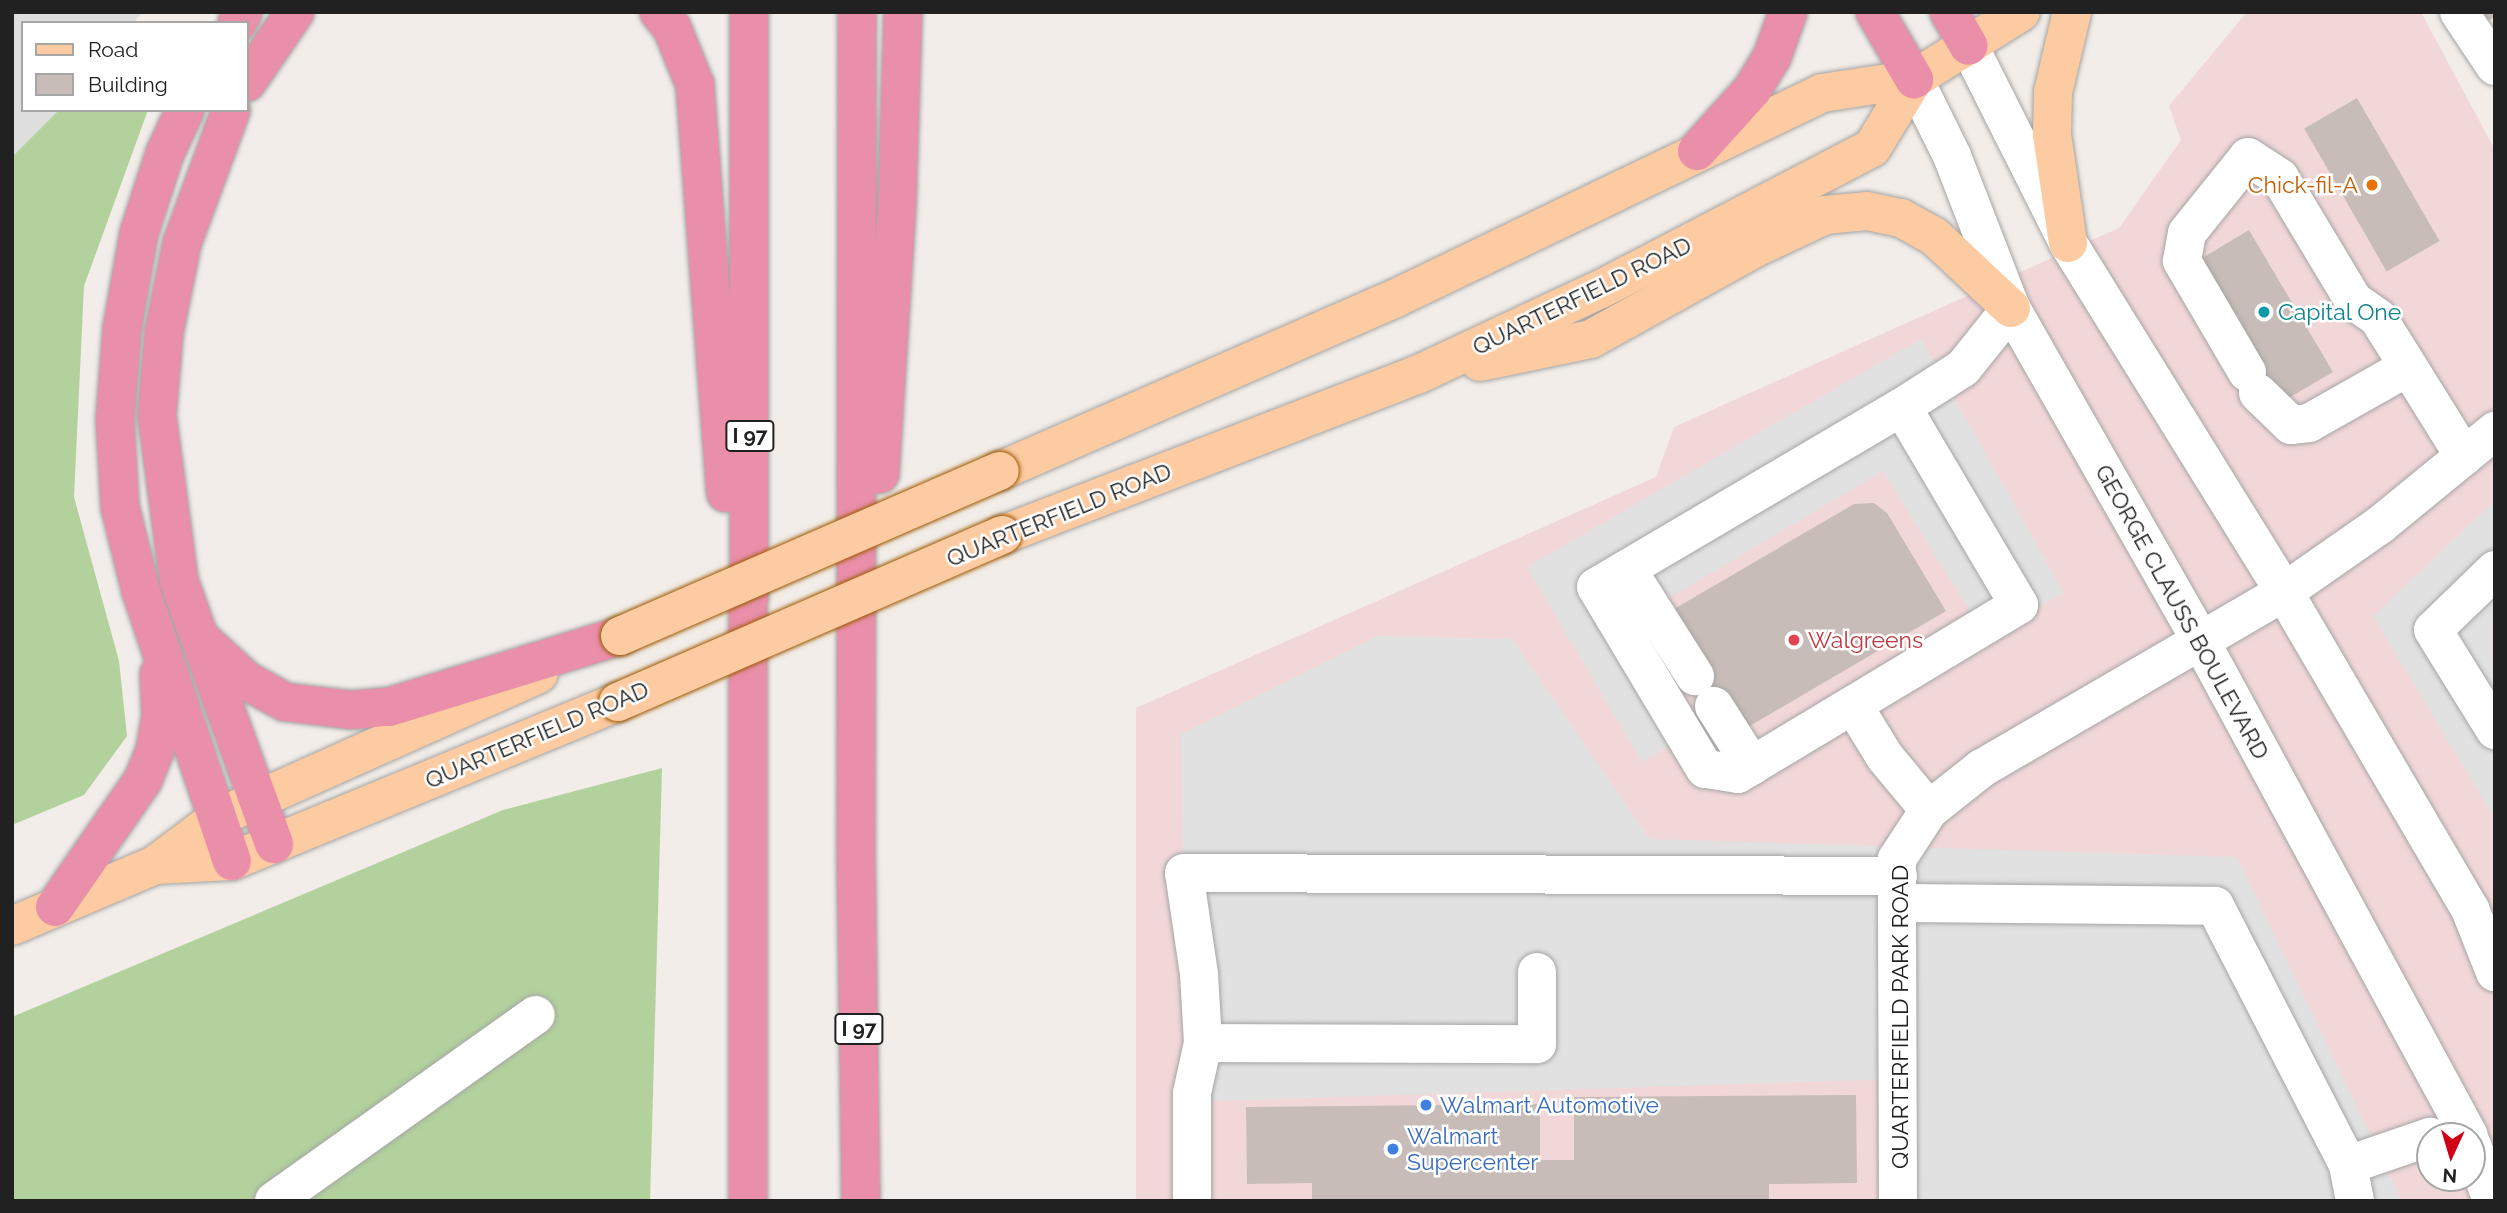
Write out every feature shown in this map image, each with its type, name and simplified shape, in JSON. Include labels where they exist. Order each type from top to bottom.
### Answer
[{"type":"highway","points":[[248,81],[295,12]]},
{"type":"highway","points":[[659,12],[673,28],[695,85],[704,148],[750,860]]},
{"type":"highway","name":"I 97","points":[[748,1201],[749,12]]},
{"type":"highway","name":"I 97","points":[[857,12],[856,856],[861,1201]]},
{"type":"highway","points":[[856,856],[897,202],[903,12]]},
{"type":"highway","points":[[1697,151],[1752,90],[1772,57],[1788,12]]},
{"type":"highway","points":[[1875,12],[1914,79]]},
{"type":"highway","points":[[1949,12],[1969,46]]},
{"type":"highway","points":[[185,112],[165,153],[139,233],[122,328],[115,420],[120,506],[158,644],[232,861]]},
{"type":"highway","points":[[230,112],[205,170],[182,243],[164,332],[157,416],[179,581],[274,844]]},
{"type":"highway","points":[[199,637],[247,681],[285,702],[351,710],[389,707],[620,636]]},
{"type":"highway","points":[[55,906],[142,780],[155,750],[161,716],[158,644]]},
{"type":"main road","name":"QUARTERFIELD ROAD","points":[[12,926],[155,865],[219,817],[260,802],[620,636],[1394,299],[1822,93],[1914,79],[2021,12]]},
{"type":"main road","points":[[2068,243],[2052,134],[2053,92],[2072,12]]},
{"type":"main road","name":"QUARTERFIELD ROAD","points":[[155,865],[232,861],[618,702],[1002,535],[1416,375],[1601,289],[1872,148],[1914,79]]},
{"type":"main road","points":[[1416,375],[1591,339],[1755,248],[1825,215],[1867,211],[1900,218],[1935,237],[2011,308]]},
{"type":"street","points":[[2459,12],[2495,66]]},
{"type":"street","points":[[1969,46],[2068,243],[2284,592],[2482,902],[2495,972]]},
{"type":"street","name":"GEORGE CLAUSS BOULEVARD","points":[[1914,79],[1952,156],[2011,308],[2199,638],[2456,1122]]},
{"type":"street","points":[[2408,367],[2309,423],[2291,425],[2253,383],[2182,261],[2188,233],[2248,158],[2280,178],[2354,301],[2378,318],[2464,456]]},
{"type":"street","points":[[1902,407],[2019,605],[1752,766],[1725,775],[1705,769],[1596,587],[1902,407],[1963,368],[2011,308]]},
{"type":"street","name":"QUARTERFIELD PARK ROAD","points":[[1898,1201],[1897,859],[1929,810],[1982,768],[2199,638],[2284,592],[2380,525],[2495,431]]},
{"type":"street","points":[[1627,569],[1752,766]]},
{"type":"street","points":[[2495,570],[2433,630],[2495,730]]},
{"type":"street","points":[[1853,705],[1885,757],[1929,810]]},
{"type":"street","points":[[1192,1201],[1192,1093],[1203,1043],[1199,974],[1184,873],[1897,889],[2215,905],[2351,1183],[2416,1152]]},
{"type":"street","points":[[1203,1043],[1537,1044],[1537,972]]},
{"type":"street","points":[[274,1201],[536,1015]]},
{"type":"shaded area","points":[[12,12],[142,12],[135,21],[21,21],[21,112],[57,112],[12,157]]},
{"type":"shaded area","points":[[2247,12],[2421,12],[2495,150],[2495,1201],[1136,1201],[1136,708],[1656,477],[1674,427],[2119,228],[2181,140],[2169,106]]},
{"type":"shaded area","points":[[1921,339],[2064,593],[1986,637],[1883,471],[1617,629],[1682,739],[1642,762],[1527,567]]},
{"type":"shaded area","points":[[2495,501],[2492,637],[2495,819],[2373,616]]},
{"type":"shaded area","points":[[1377,636],[1512,639],[1650,839],[2237,857],[2402,1201],[1894,1201],[1897,1079],[1186,1102],[1181,734]]},
{"type":"green space","points":[[57,112],[147,112],[84,286],[74,497],[119,661],[127,736],[84,795],[12,825],[12,157]]},
{"type":"green space","points":[[662,768],[650,1201],[12,1201],[12,1017],[503,810]]},
{"type":"building","points":[[2471,12],[2495,12],[2495,17],[2479,26]]},
{"type":"building","name":"Chick-fil-A","points":[[2357,98],[2440,241],[2387,271],[2304,129]]},
{"type":"building","name":"Capital One","points":[[2249,230],[2333,372],[2287,399],[2277,383],[2245,401],[2232,380],[2199,260]]},
{"type":"building","name":"Walgreens","points":[[1874,503],[1887,513],[1946,611],[1748,727],[1730,696],[1704,711],[1687,681],[1674,609],[1854,504]]},
{"type":"building","name":"Walmart Supercenter","points":[[1856,1095],[1857,1183],[1769,1184],[1769,1201],[1312,1201],[1312,1183],[1247,1184],[1246,1107],[1540,1104],[1540,1160],[1574,1160],[1574,1097]]},
{"type":"place","name":"Chick-fil-A","points":[[2372,185]]},
{"type":"place","name":"Capital One","points":[[2264,312]]},
{"type":"place","name":"Walgreens","points":[[1794,640]]},
{"type":"place","name":"Walmart Automotive","points":[[1426,1105]]},
{"type":"place","name":"Walmart Supercenter","points":[[1393,1149]]}]
